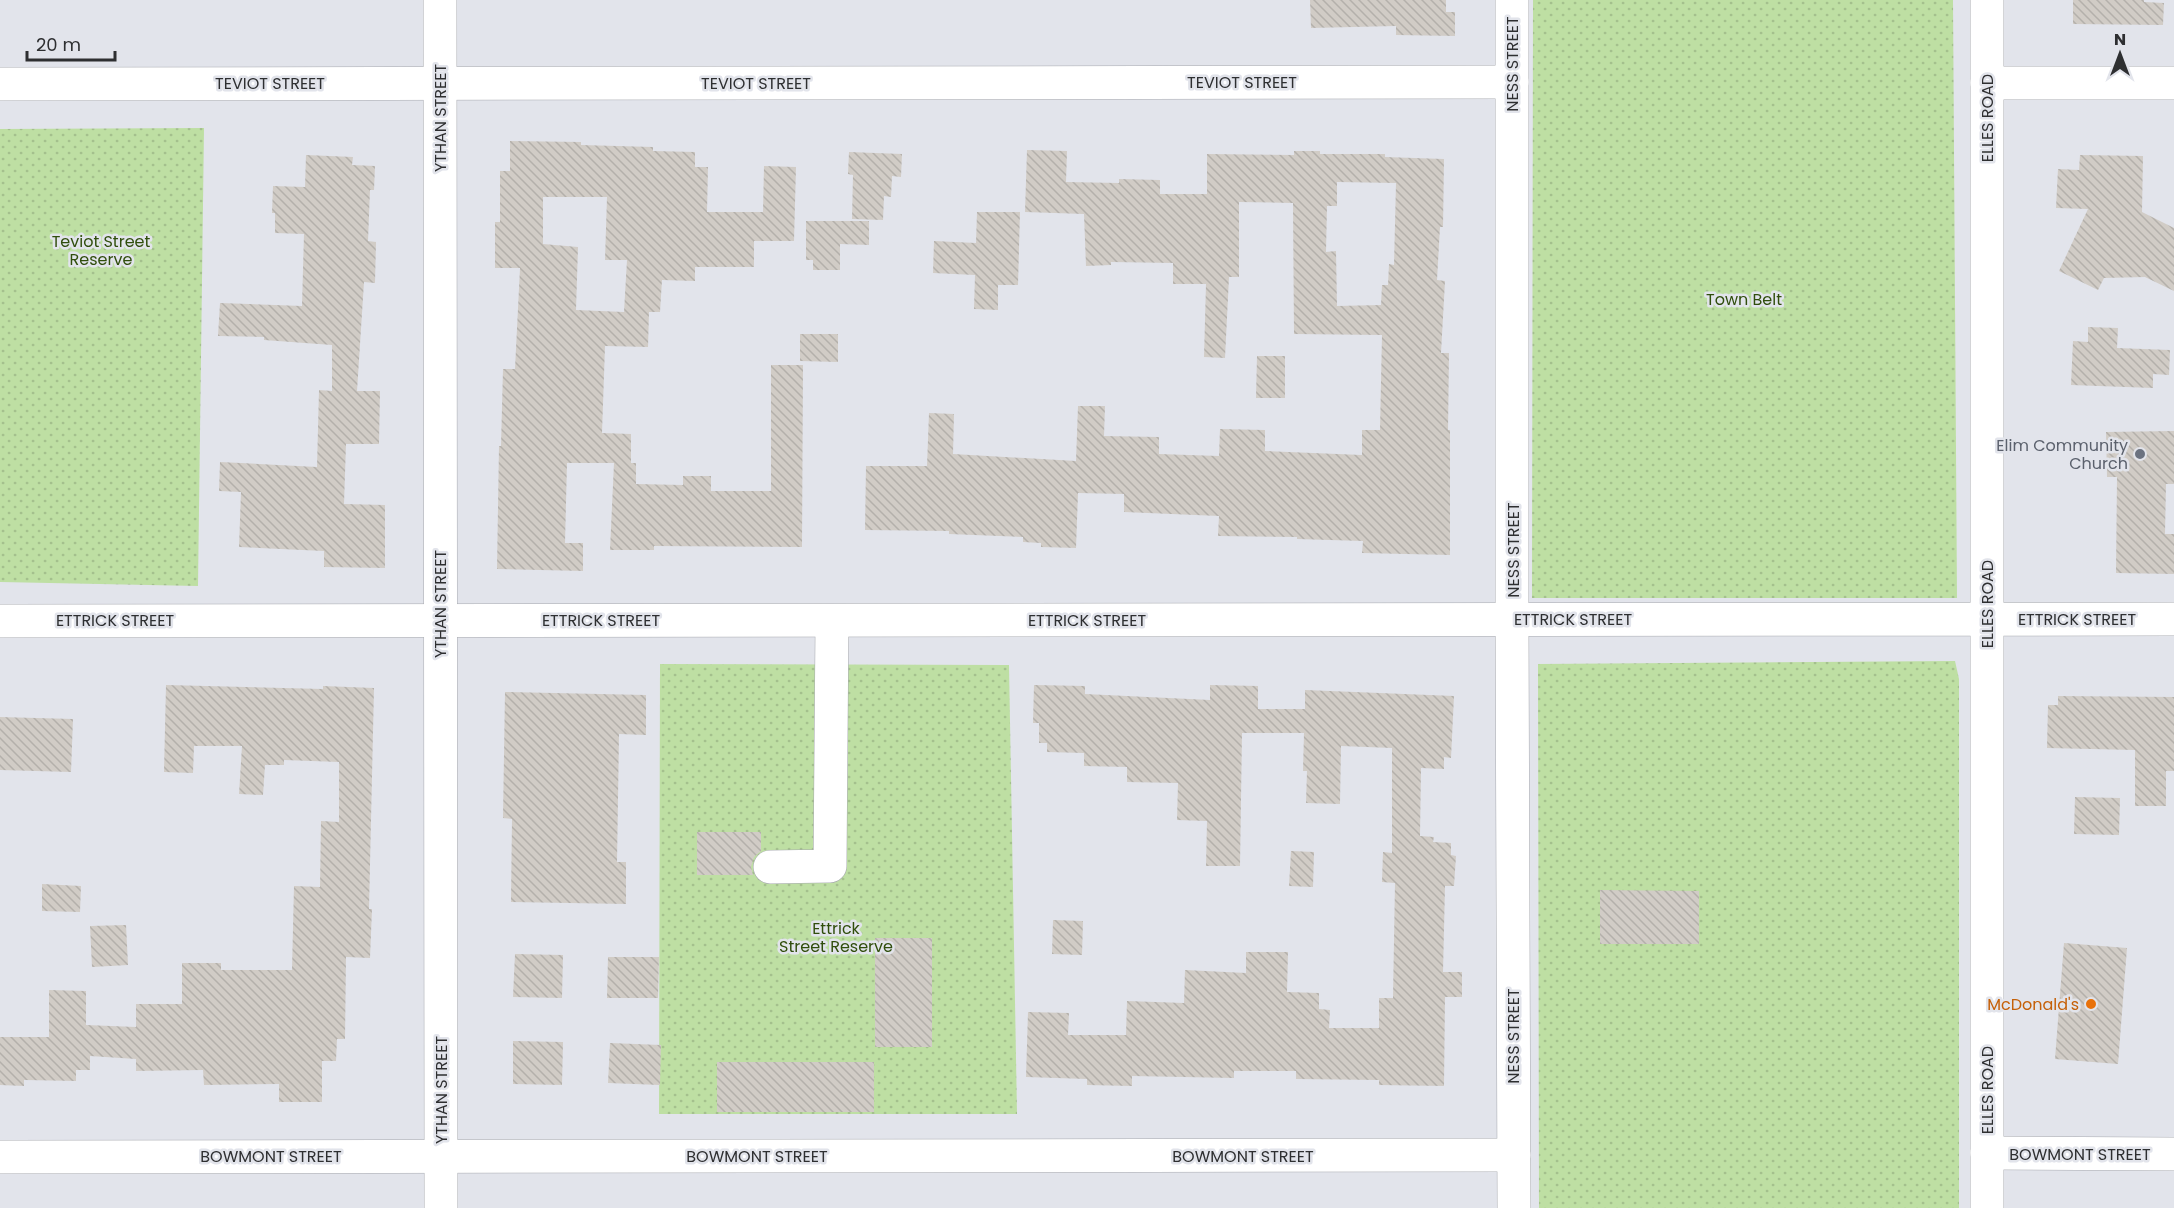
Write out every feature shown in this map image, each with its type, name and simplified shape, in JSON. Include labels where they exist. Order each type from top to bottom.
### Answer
[{"type":"street","name":"YTHAN STREET","points":[[440,0],[441,1208]]},
{"type":"street","name":"NESS STREET","points":[[1512,0],[1512,619],[1514,683],[1511,760],[1514,1208]]},
{"type":"street","name":"ELLES ROAD","points":[[1987,0],[1987,1208]]},
{"type":"street","name":"TEVIOT STREET","points":[[0,84],[1512,82]]},
{"type":"street","points":[[1987,83],[2174,83]]},
{"type":"street","name":"ETTRICK STREET","points":[[0,621],[2174,619]]},
{"type":"street","points":[[770,867],[830,866],[832,621]]},
{"type":"street","name":"BOWMONT STREET","points":[[1987,1154],[2174,1154]]},
{"type":"street","name":"BOWMONT STREET","points":[[0,1157],[1514,1155]]},
{"type":"green space","name":"Town Belt","points":[[1533,0],[1953,0],[1957,598],[1532,598]]},
{"type":"green space","name":"Teviot Street Reserve","points":[[204,128],[198,586],[0,582],[0,129]]},
{"type":"green space","points":[[1955,661],[1959,679],[1959,1208],[1539,1208],[1538,664]]},
{"type":"green space","name":"Ettrick Street Reserve","points":[[660,664],[1009,665],[1017,1114],[659,1114]]},
{"type":"building","points":[[1310,0],[1446,0],[1446,12],[1455,12],[1455,36],[1396,35],[1396,26],[1311,28]]},
{"type":"building","points":[[2073,0],[2144,0],[2144,2],[2164,3],[2163,25],[2073,24]]},
{"type":"building","points":[[510,141],[581,142],[581,145],[653,147],[653,151],[695,152],[695,167],[708,167],[707,212],[763,212],[764,166],[796,167],[794,241],[754,241],[754,267],[695,267],[695,281],[662,280],[660,312],[649,312],[648,347],[605,346],[602,433],[631,434],[631,463],[567,463],[565,543],[583,543],[583,571],[497,569],[503,369],[515,369],[520,268],[495,268],[495,222],[500,222],[500,171],[510,171]],"holes":[[[543,197],[607,197],[605,260],[627,260],[624,312],[576,310],[578,247],[543,244]]]},
{"type":"building","points":[[1027,150],[1067,151],[1066,182],[1119,183],[1119,179],[1160,180],[1160,194],[1207,194],[1207,154],[1294,155],[1294,151],[1320,151],[1320,154],[1385,154],[1385,157],[1444,159],[1443,227],[1440,227],[1437,280],[1445,281],[1441,353],[1449,353],[1450,555],[1362,553],[1363,541],[1218,536],[1219,516],[1124,512],[1124,494],[1078,493],[1076,548],[1041,547],[1041,543],[1023,542],[1023,537],[949,534],[949,531],[865,530],[866,466],[927,466],[929,413],[954,414],[953,454],[1076,461],[1078,406],[1105,406],[1104,436],[1159,437],[1159,454],[1219,456],[1220,429],[1265,430],[1265,451],[1362,455],[1362,430],[1380,430],[1382,335],[1294,334],[1293,203],[1239,202],[1239,277],[1229,277],[1225,358],[1204,357],[1206,284],[1173,284],[1173,263],[1111,262],[1111,265],[1086,266],[1084,214],[1025,212]],"holes":[[[1337,182],[1396,183],[1394,265],[1389,264],[1388,285],[1382,285],[1381,305],[1337,306],[1336,251],[1326,252],[1327,206],[1337,206]]]},
{"type":"building","points":[[849,152],[902,154],[901,177],[892,176],[891,197],[884,196],[883,220],[852,219],[853,175],[848,174]]},
{"type":"building","points":[[306,155],[353,157],[352,165],[375,166],[374,190],[370,190],[368,241],[376,242],[375,283],[364,282],[357,391],[380,391],[379,444],[346,444],[344,504],[385,505],[385,568],[324,567],[324,551],[239,547],[241,492],[219,491],[220,462],[317,467],[319,390],[332,391],[332,345],[264,340],[264,337],[218,336],[220,303],[302,306],[304,234],[275,233],[275,213],[272,213],[273,186],[305,187]]},
{"type":"building","points":[[2080,155],[2143,156],[2142,212],[2174,228],[2174,291],[2145,277],[2104,278],[2098,290],[2059,271],[2088,209],[2056,208],[2058,169],[2079,170]]},
{"type":"building","points":[[977,212],[1020,212],[1018,285],[998,285],[998,310],[974,309],[975,275],[933,273],[934,241],[976,243]]},
{"type":"building","points":[[806,221],[869,221],[869,245],[840,244],[840,270],[813,270],[813,260],[806,260]]},
{"type":"building","points":[[2088,327],[2118,328],[2117,348],[2170,350],[2169,375],[2153,374],[2153,388],[2071,385],[2073,341],[2088,342]]},
{"type":"building","points":[[800,334],[838,334],[838,362],[800,361]]},
{"type":"building","points":[[1257,356],[1285,356],[1285,398],[1256,398]]},
{"type":"building","points":[[771,365],[803,365],[802,547],[654,546],[654,550],[610,550],[614,463],[636,463],[636,484],[683,485],[683,476],[711,476],[711,491],[771,491]]},
{"type":"building","points":[[2174,431],[2174,484],[2166,484],[2165,534],[2174,534],[2174,574],[2116,573],[2117,477],[2107,477],[2106,432]]},
{"type":"building","points":[[166,685],[374,688],[370,958],[346,957],[345,1039],[337,1039],[336,1061],[322,1061],[322,1102],[279,1102],[279,1084],[204,1085],[203,1070],[136,1071],[136,1059],[90,1056],[90,1070],[76,1070],[76,1081],[24,1080],[24,1086],[0,1085],[0,1037],[49,1037],[49,990],[86,991],[86,1025],[136,1027],[136,1004],[182,1004],[182,963],[221,963],[221,970],[292,970],[294,886],[320,887],[321,821],[339,822],[339,762],[284,760],[284,765],[265,765],[263,795],[239,794],[242,746],[194,746],[193,773],[164,772]]},
{"type":"building","points":[[1034,685],[1085,686],[1085,694],[1210,700],[1210,685],[1258,686],[1258,709],[1305,709],[1305,690],[1454,696],[1451,758],[1444,757],[1444,769],[1421,768],[1420,836],[1434,837],[1433,842],[1451,843],[1451,855],[1456,856],[1454,886],[1445,886],[1443,972],[1462,972],[1462,997],[1445,997],[1444,1086],[1379,1085],[1379,1080],[1296,1079],[1296,1071],[1234,1071],[1234,1078],[1132,1076],[1132,1086],[1087,1085],[1087,1079],[1026,1077],[1028,1012],[1069,1013],[1068,1035],[1126,1035],[1127,1001],[1184,1003],[1185,970],[1246,973],[1246,952],[1288,952],[1287,992],[1319,993],[1319,1009],[1330,1010],[1329,1028],[1379,1028],[1379,998],[1393,998],[1395,883],[1382,882],[1383,852],[1392,853],[1392,748],[1341,746],[1340,804],[1306,803],[1307,771],[1303,771],[1304,733],[1242,733],[1240,866],[1206,866],[1207,821],[1177,820],[1178,783],[1127,782],[1127,767],[1084,766],[1084,753],[1047,752],[1047,743],[1039,743],[1039,723],[1033,723]]},
{"type":"building","points":[[505,692],[646,695],[646,735],[619,734],[617,862],[626,862],[626,904],[511,902],[512,819],[503,818]]},
{"type":"building","points":[[2058,696],[2174,697],[2174,771],[2166,771],[2166,806],[2135,806],[2135,750],[2047,748],[2048,705],[2058,705]]},
{"type":"building","points":[[0,717],[73,719],[71,772],[0,770]]},
{"type":"building","points":[[2075,797],[2120,798],[2119,835],[2074,834]]},
{"type":"building","points":[[697,832],[761,832],[761,851],[754,857],[751,867],[753,875],[697,875]]},
{"type":"building","points":[[1291,851],[1314,852],[1313,887],[1289,886]]},
{"type":"building","points":[[42,884],[81,886],[80,912],[42,911]]},
{"type":"building","points":[[1600,890],[1699,891],[1699,944],[1600,944]]},
{"type":"building","points":[[1053,920],[1083,921],[1082,955],[1052,954]]},
{"type":"building","points":[[126,925],[128,965],[92,967],[90,926]]},
{"type":"building","points":[[875,938],[932,938],[932,1047],[875,1047]]},
{"type":"building","name":"McDonald's","points":[[2064,943],[2127,948],[2118,1064],[2055,1059]]},
{"type":"building","points":[[515,954],[563,955],[562,998],[513,997]]},
{"type":"building","points":[[608,957],[659,957],[658,998],[607,998]]},
{"type":"building","points":[[513,1041],[563,1042],[562,1085],[513,1084]]},
{"type":"building","points":[[610,1043],[661,1045],[660,1085],[608,1083]]},
{"type":"building","points":[[717,1062],[874,1062],[874,1112],[717,1112]]},
{"type":"place","name":"Elim Community Church","points":[[2140,454]]},
{"type":"place","name":"McDonald's","points":[[2091,1004]]}]
